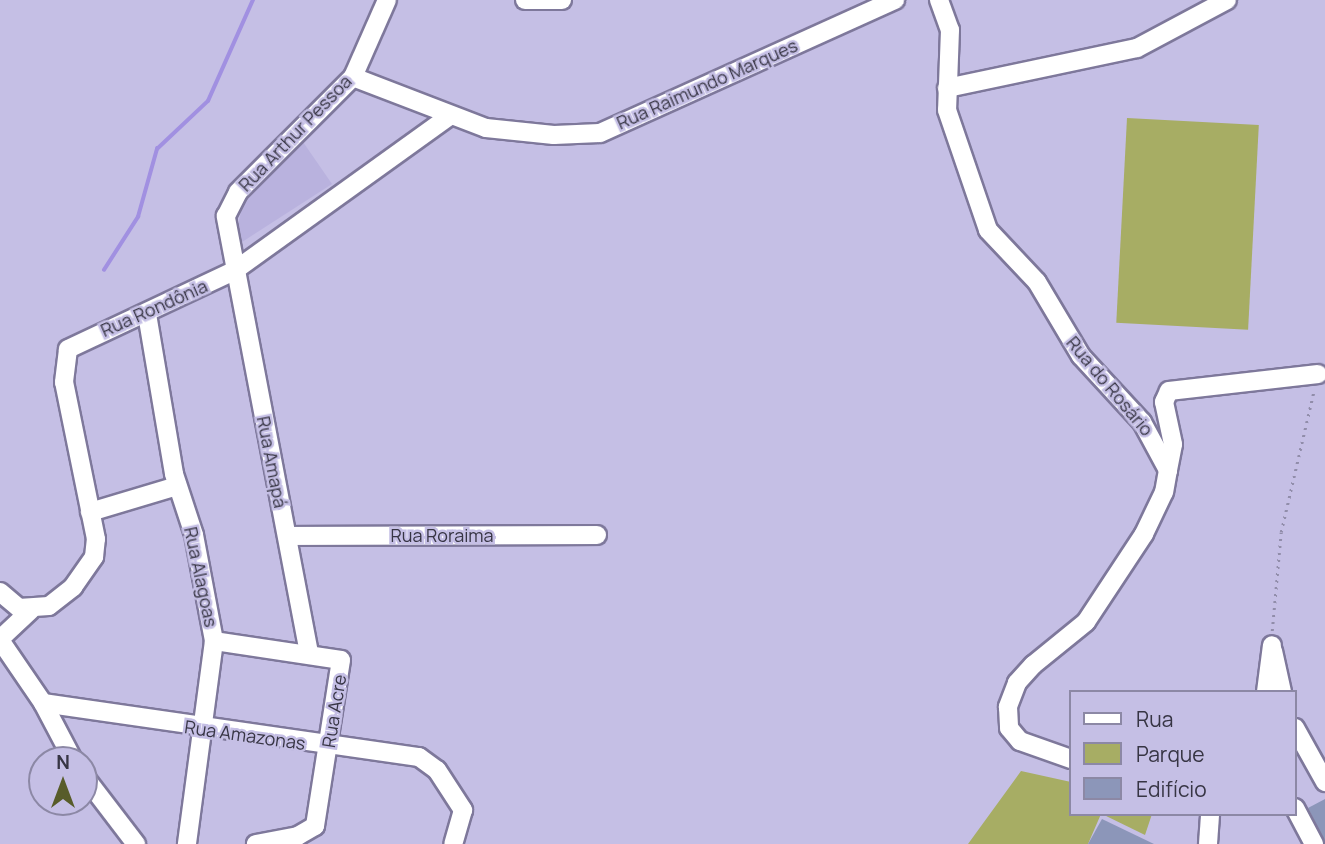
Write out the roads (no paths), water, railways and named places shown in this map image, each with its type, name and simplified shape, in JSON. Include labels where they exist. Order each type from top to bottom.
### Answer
[{"type":"street","name":"Rua Arthur Pessoa","points":[[234,271],[227,231],[230,202],[352,77],[387,0]]},
{"type":"street","points":[[525,0],[562,0]]},
{"type":"street","name":"Rua Raimundo Marques","points":[[352,77],[450,116],[518,133],[600,133],[895,0]]},
{"type":"street","name":"Rua do Rosário","points":[[939,0],[950,30],[947,110],[988,230],[1037,282],[1081,356],[1142,422],[1168,470]]},
{"type":"street","points":[[947,88],[1137,48],[1227,0]]},
{"type":"street","name":"Rua Rondônia","points":[[90,512],[70,427],[65,355],[81,340],[147,314],[234,271],[450,116]]},
{"type":"street","name":"Rua Amapá","points":[[234,271],[309,653]]},
{"type":"street","name":"Rua Alagoas","points":[[147,314],[177,486],[194,535],[214,641],[187,844]]},
{"type":"street","name":"Rua do Rosário","points":[[1070,759],[1020,741],[1009,728],[1008,707],[1017,683],[1033,665],[1086,622],[1144,534],[1164,492],[1173,444],[1164,402],[1169,391],[1318,374]]},
{"type":"street","points":[[66,746],[43,704],[0,639],[31,610],[64,596],[86,570],[95,548],[90,512],[177,486]]},
{"type":"street","name":"Rua Roraima","points":[[287,536],[597,535]]},
{"type":"street","points":[[0,592],[31,610]]},
{"type":"street","name":"Rua Acre","points":[[214,641],[309,653],[341,660],[315,826],[298,836],[256,844]]},
{"type":"street","points":[[1266,690],[1272,645],[1282,690]]},
{"type":"street","name":"Rua Amazonas","points":[[43,704],[430,763],[463,810],[453,844]]},
{"type":"street","points":[[1297,733],[1325,782]]},
{"type":"street","points":[[98,794],[136,844]]},
{"type":"street","points":[[1297,812],[1314,844]]},
{"type":"street","points":[[1208,844],[1210,816]]},
{"type":"waterway","points":[[104,270],[138,217],[157,149],[208,101],[253,0]]}]
